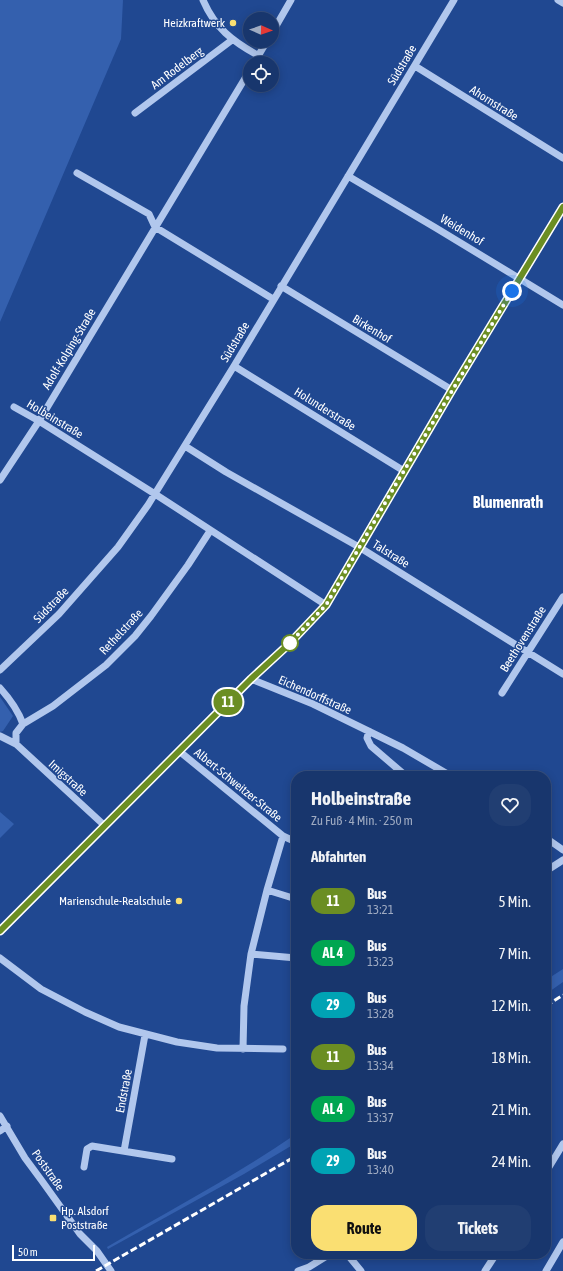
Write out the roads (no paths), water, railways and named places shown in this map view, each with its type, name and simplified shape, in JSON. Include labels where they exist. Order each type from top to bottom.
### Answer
[{"type":"street","points":[[203,0],[208,12],[221,30],[232,40],[258,56],[263,48]]},
{"type":"street","points":[[279,21],[291,0]]},
{"type":"street","name":"Südstraße","points":[[0,670],[59,614],[85,585],[118,547],[155,494],[234,366],[454,0]]},
{"type":"street","points":[[558,0],[563,3]]},
{"type":"street","name":"Am Rodelberg","points":[[136,113],[232,40]]},
{"type":"street","name":"Ahornstraße","points":[[415,66],[563,158]]},
{"type":"street","name":"Adolf-Kolping-Straße","points":[[0,480],[39,421],[243,82]]},
{"type":"street","points":[[77,173],[149,214],[155,227],[273,299]]},
{"type":"street","name":"Weidenhof","points":[[348,176],[563,305]]},
{"type":"street","points":[[0,931],[251,679],[289,644],[326,605],[452,390],[563,207]]},
{"type":"street","name":"Birkenhof","points":[[281,286],[452,390]]},
{"type":"street","name":"Holunderstraße","points":[[234,366],[404,471]]},
{"type":"street","name":"Holbeinstraße","points":[[14,407],[39,421],[155,494],[326,605]]},
{"type":"street","name":"Talstraße","points":[[185,446],[226,472],[359,547],[563,674]]},
{"type":"street","name":"Rethelstraße","points":[[23,724],[53,706],[106,665],[135,636],[188,565],[210,531]]},
{"type":"street","name":"Beethovenstraße","points":[[502,693],[563,597]]},
{"type":"street","name":"Eichendorffstraße","points":[[251,679],[313,704],[403,748],[442,771]]},
{"type":"street","points":[[0,688],[8,696],[19,712],[23,724],[16,733],[16,744]]},
{"type":"street","points":[[369,732],[368,738],[371,746],[400,771]]},
{"type":"street","name":"Imigstraße","points":[[0,736],[16,744],[105,826]]},
{"type":"street","name":"Albert-Schweitzer-Straße","points":[[179,751],[283,836],[291,840]]},
{"type":"street","name":"Albert-Schweitzer-Straße","points":[[242,1049],[244,1006],[251,954],[267,890],[283,836]]},
{"type":"street","points":[[551,842],[563,850]]},
{"type":"street","points":[[551,868],[563,860]]},
{"type":"street","points":[[267,890],[291,897]]},
{"type":"street","points":[[251,954],[291,958]]},
{"type":"street","points":[[0,958],[47,993],[119,1027],[145,1035],[177,1042],[217,1048],[283,1049]]},
{"type":"street","name":"Endstraße","points":[[124,1151],[145,1035]]},
{"type":"street","name":"Poststraße","points":[[0,1116],[25,1158],[80,1234],[97,1251],[110,1271]]},
{"type":"street","points":[[0,1130],[7,1126]]},
{"type":"street","points":[[551,1164],[563,1144]]},
{"type":"street","points":[[84,1167],[88,1149],[92,1146],[172,1159]]},
{"type":"street","points":[[546,1271],[563,1242]]},
{"type":"street","points":[[298,1271],[309,1267],[322,1259]]},
{"type":"street","points":[[351,1259],[361,1271]]},
{"type":"street","points":[[485,1271],[493,1259]]},
{"type":"railway","points":[[551,1003],[563,995]]},
{"type":"railway","points":[[96,1271],[291,1159]]},
{"type":"place","name":"Heizkraftwerk","points":[[233,23]]},
{"type":"place","name":"Marienschule-Realschule","points":[[179,901]]},
{"type":"place","name":"Hp. Alsdorf Poststraße","points":[[53,1218]]},
{"type":"district","name":"Blumenrath","points":[[508,502]]}]
